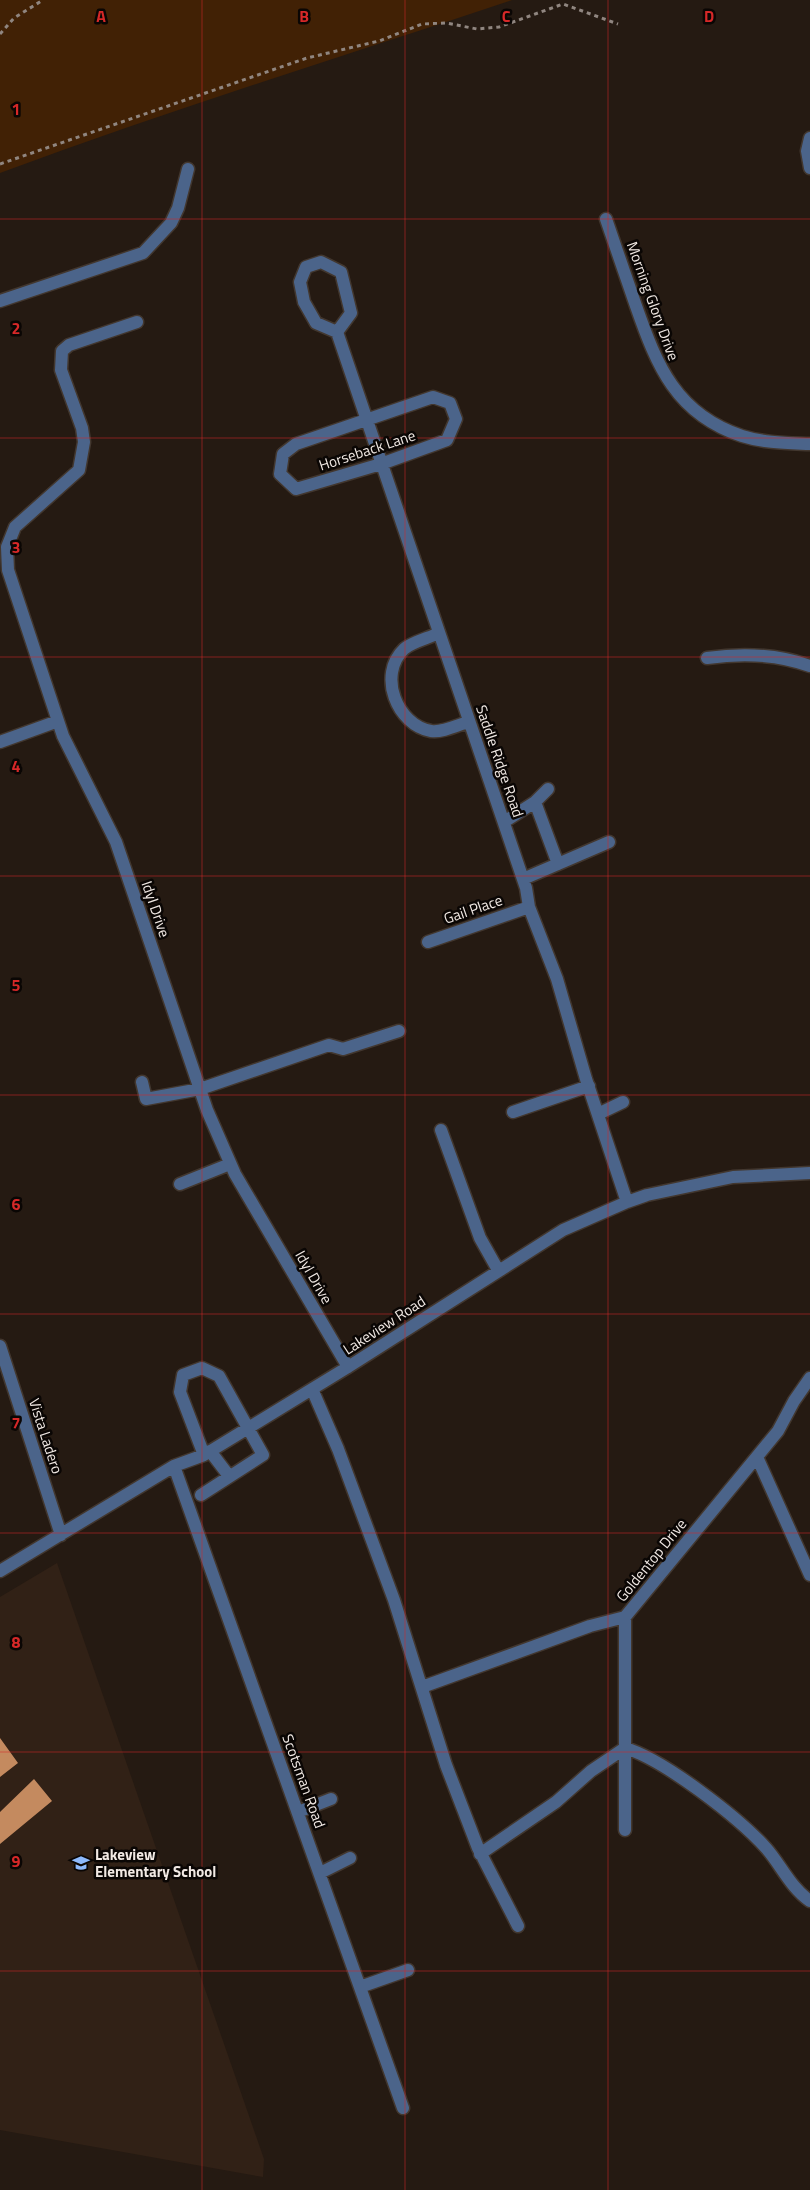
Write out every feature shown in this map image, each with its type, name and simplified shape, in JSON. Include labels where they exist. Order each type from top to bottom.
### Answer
[{"type":"street","points":[[810,138],[807,151],[810,168]]},
{"type":"street","points":[[0,301],[143,253],[172,223],[188,169]]},
{"type":"street","name":"Morning Glory Drive","points":[[606,219],[653,352],[664,374],[678,394],[702,416],[729,431],[758,440],[810,444]]},
{"type":"street","points":[[321,262],[340,272],[351,313],[337,332],[316,323],[304,302],[300,282],[306,267],[321,262]]},
{"type":"street","name":"Idyl Drive","points":[[137,322],[69,345],[62,351],[61,370],[82,428],[84,442],[79,470],[5,536],[11,581],[63,736],[116,842],[200,1089],[230,1164],[348,1367]]},
{"type":"street","name":"Saddle Ridge Road","points":[[337,332],[468,722],[504,822],[523,879],[529,907],[556,979],[627,1202]]},
{"type":"street","name":"Horseback Lane","points":[[433,397],[450,403],[456,419],[448,440],[381,464],[296,488],[280,474],[283,454],[296,444],[366,419],[433,397]]},
{"type":"street","points":[[439,633],[404,649],[394,667],[392,693],[402,716],[418,727],[433,732],[468,722]]},
{"type":"street","points":[[707,658],[736,654],[790,659],[810,666]]},
{"type":"street","points":[[0,742],[58,721]]},
{"type":"street","points":[[504,822],[535,802],[548,789]]},
{"type":"street","points":[[535,802],[558,864]]},
{"type":"street","points":[[523,879],[609,842]]},
{"type":"street","name":"Gail Place","points":[[428,942],[529,907]]},
{"type":"street","points":[[142,1082],[146,1099],[200,1089],[329,1044],[343,1048],[399,1031]]},
{"type":"street","points":[[514,1112],[589,1086]]},
{"type":"street","points":[[598,1114],[623,1102]]},
{"type":"street","points":[[441,1130],[478,1232],[498,1270]]},
{"type":"street","points":[[180,1184],[230,1164]]},
{"type":"street","name":"Lakeview Road","points":[[0,1570],[174,1466],[207,1453],[348,1367],[563,1230],[627,1202],[648,1195],[733,1178],[810,1173]]},
{"type":"street","name":"Vista Ladero","points":[[0,1346],[61,1535]]},
{"type":"street","points":[[201,1495],[263,1455],[219,1376],[202,1368],[183,1375],[180,1392],[207,1453],[230,1476]]},
{"type":"street","name":"Goldentop Drive","points":[[625,1830],[625,1617],[778,1432],[794,1401],[810,1378]]},
{"type":"street","points":[[312,1389],[338,1449],[394,1600],[446,1765],[480,1854],[518,1926]]},
{"type":"street","points":[[757,1457],[810,1575]]},
{"type":"street","name":"Scotsman Road","points":[[174,1466],[403,2108]]},
{"type":"street","points":[[422,1687],[590,1626],[625,1617]]},
{"type":"street","points":[[480,1854],[556,1802],[591,1771],[625,1748],[641,1753],[666,1768],[731,1816],[766,1848],[800,1894],[810,1901]]},
{"type":"street","points":[[298,1812],[331,1799]]},
{"type":"street","points":[[320,1873],[350,1858]]},
{"type":"street","points":[[360,1987],[408,1970]]},
{"type":"path","points":[[0,34],[14,18],[43,0]]},
{"type":"path","points":[[0,164],[307,58],[379,41],[422,24],[446,23],[477,29],[499,28],[563,4],[618,24]]},
{"type":"shaded area","points":[[0,0],[512,0],[191,106],[0,173]]},
{"type":"shaded area","name":"Lakeview Elementary School","points":[[57,1563],[264,2159],[263,2177],[0,2130],[0,1597]]},
{"type":"building","points":[[0,1738],[18,1763],[0,1777]]},
{"type":"building","points":[[34,1779],[52,1801],[0,1844],[0,1812]]},
{"type":"place","name":"Lakeview Elementary School","points":[[81,1863]]}]
